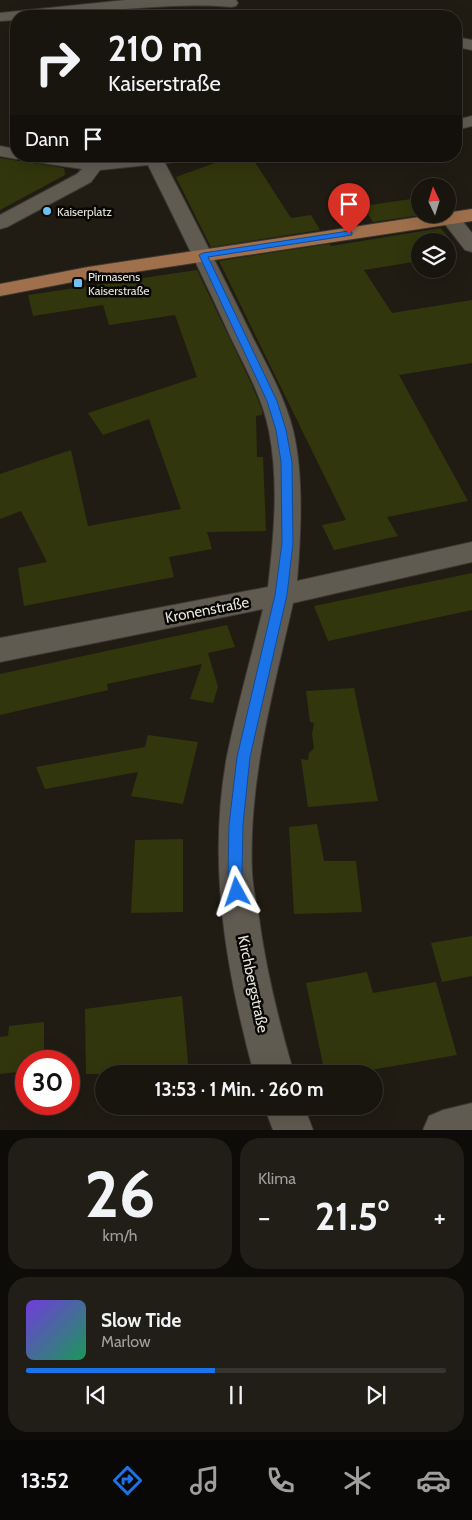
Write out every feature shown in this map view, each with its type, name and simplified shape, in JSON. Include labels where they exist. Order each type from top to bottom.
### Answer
[{"type":"main road","points":[[456,217],[472,215]]},
{"type":"main road","points":[[0,290],[88,273],[417,223]]},
{"type":"street","points":[[224,10],[233,1]]},
{"type":"street","points":[[70,10],[149,2],[233,1]]},
{"type":"street","points":[[0,223],[84,178],[97,162]]},
{"type":"street","points":[[155,162],[203,255]]},
{"type":"street","points":[[454,223],[472,246]]},
{"type":"street","name":"Kirchbergstraße","points":[[203,255],[272,401],[281,430],[286,462],[288,496],[287,543],[281,595],[244,757],[236,825],[235,864],[244,943],[256,1010],[271,1065]]},
{"type":"street","name":"Kronenstraße","points":[[0,650],[281,595],[472,552]]},
{"type":"street","points":[[287,1115],[293,1130]]},
{"type":"street","points":[[442,1130],[472,1123]]},
{"type":"building","points":[[0,158],[10,160],[10,162],[26,162],[64,168],[65,175],[0,210]]},
{"type":"building","points":[[255,162],[291,218],[311,215],[320,230],[211,247],[176,177],[215,163]]},
{"type":"building","points":[[411,199],[411,216],[373,222],[363,206]]},
{"type":"building","points":[[441,228],[445,233],[411,233],[411,262],[364,270],[392,313],[472,300],[472,363],[399,375],[468,501],[387,517],[398,536],[334,550],[322,525],[346,520],[219,261],[329,244],[331,246]]},
{"type":"building","points":[[197,270],[262,410],[262,415],[256,416],[257,457],[263,457],[266,531],[207,532],[212,549],[169,557],[174,577],[24,606],[18,568],[47,562],[21,511],[0,519],[0,474],[71,450],[88,526],[181,509],[149,419],[103,435],[88,413],[197,377],[175,315],[109,325],[103,305],[33,316],[28,295]]},
{"type":"building","points":[[472,573],[472,610],[328,641],[314,606]]},
{"type":"building","points":[[227,625],[235,647],[208,653],[218,687],[213,703],[190,699],[202,664],[107,684],[108,690],[0,715],[0,674]]},
{"type":"building","points":[[354,688],[378,801],[308,807],[301,759],[308,760],[309,753],[314,748],[312,734],[314,723],[310,722],[306,691]]},
{"type":"building","points":[[148,735],[198,742],[183,804],[131,796],[138,772],[45,789],[36,767],[145,747]]},
{"type":"building","points":[[317,824],[324,861],[356,861],[362,912],[294,914],[289,827]]},
{"type":"building","points":[[183,839],[183,912],[131,913],[135,840]]},
{"type":"building","points":[[472,936],[472,976],[442,982],[431,943]]},
{"type":"building","points":[[367,972],[373,993],[436,982],[457,1055],[383,1068],[383,1065],[323,1065],[306,983]]},
{"type":"building","points":[[182,996],[188,1065],[95,1065],[95,1074],[86,1074],[85,1009]]},
{"type":"building","points":[[44,1022],[44,1050],[15,1050],[15,1072],[0,1074],[0,1037],[8,1036],[9,1026]]},
{"type":"place","name":"Kaiserplatz","points":[[47,211]]},
{"type":"place","name":"Pirmasens Kaiserstraße","points":[[78,283]]},
{"type":"route","points":[[237,892],[235,874],[236,825],[244,757],[281,595],[287,543],[288,496],[286,462],[281,430],[272,401],[203,255],[349,234]]}]
